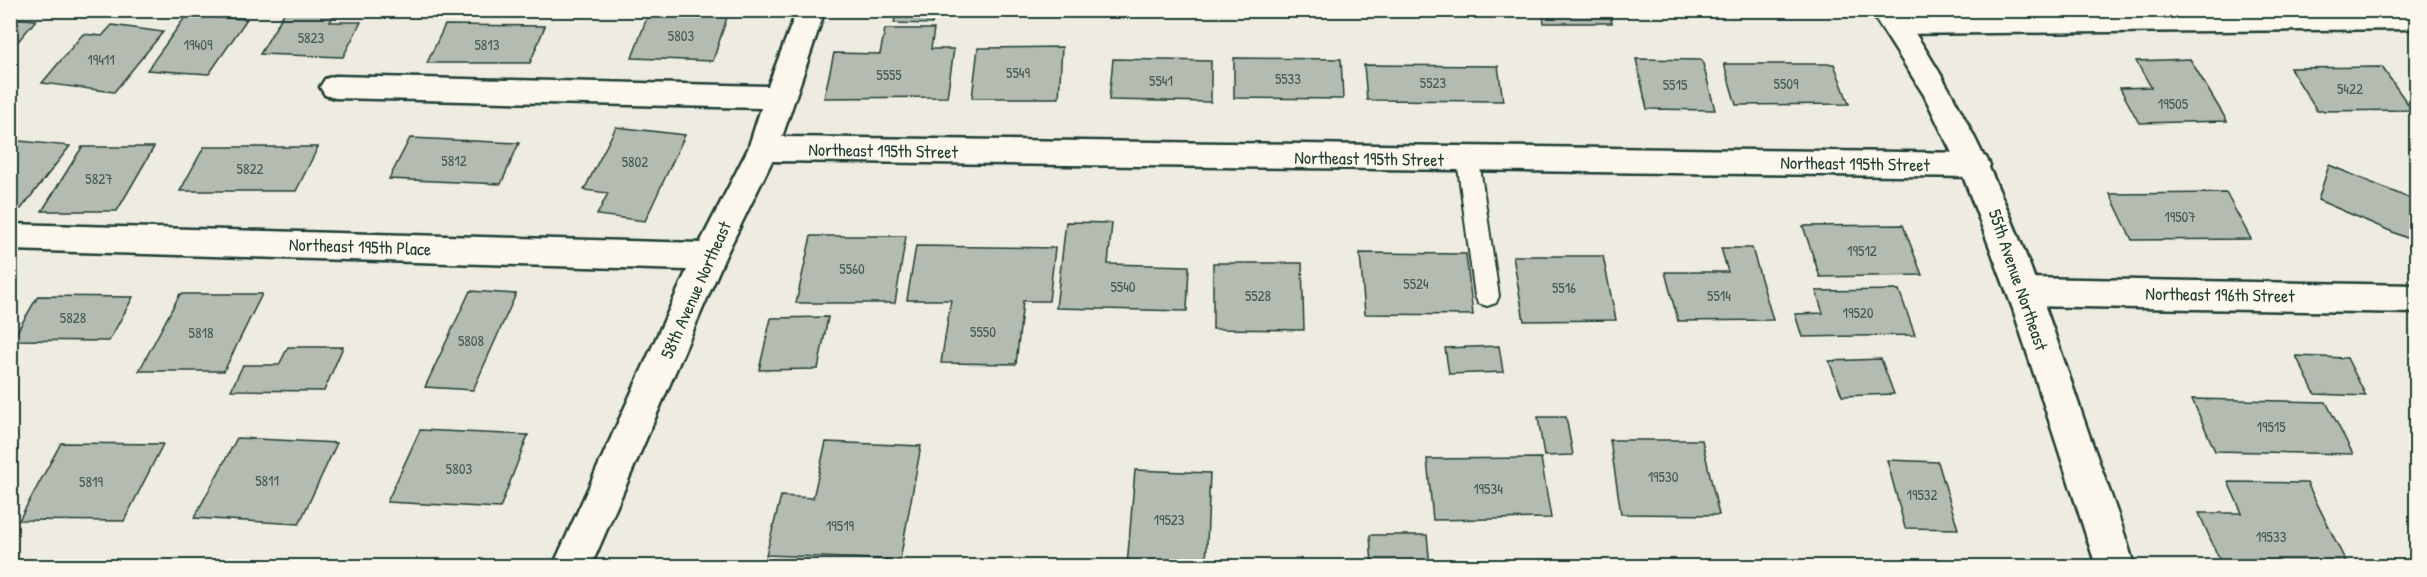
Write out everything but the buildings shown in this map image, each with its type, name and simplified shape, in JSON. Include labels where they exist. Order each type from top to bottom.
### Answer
[{"type":"street","name":"58th Avenue Northeast","points":[[572,567],[709,257],[763,149],[779,97],[811,10]]},
{"type":"street","points":[[1889,17],[2416,19]]},
{"type":"street","name":"55th Avenue Northeast","points":[[1889,17],[1938,94],[1975,165],[2002,229],[2115,567]]},
{"type":"street","points":[[335,87],[779,97]]},
{"type":"street","name":"Northeast 195th Street","points":[[763,149],[1975,165]]},
{"type":"street","name":"Northeast 195th Place","points":[[10,237],[709,257]]},
{"type":"street","name":"Northeast 196th Street","points":[[2024,292],[2416,299]]},
{"type":"lane","points":[[1468,160],[1487,296]]}]
